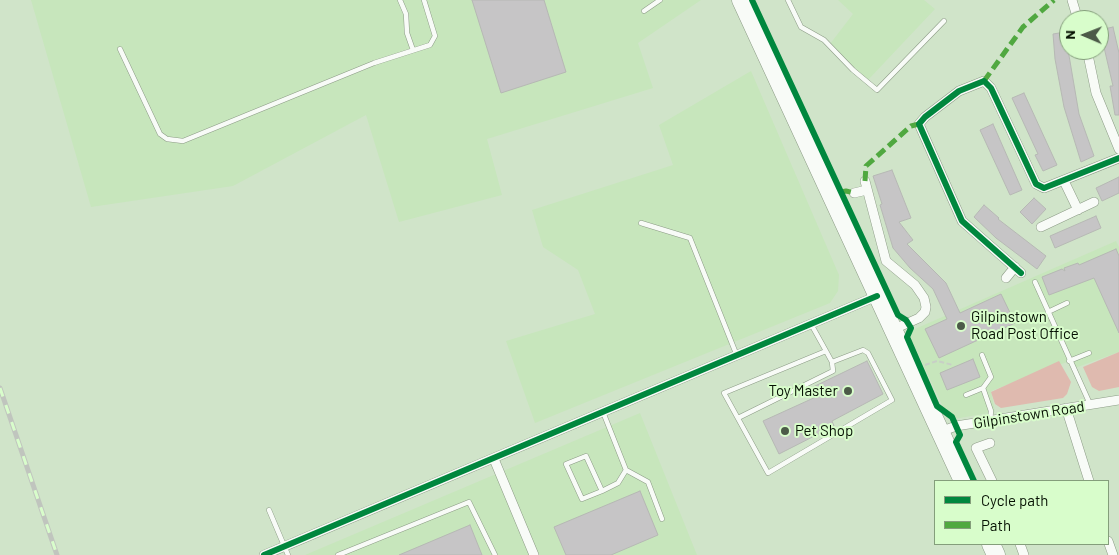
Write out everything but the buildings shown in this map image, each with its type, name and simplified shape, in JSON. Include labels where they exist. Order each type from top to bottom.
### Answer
[{"type":"highway","points":[[741,0],[963,480]]},
{"type":"street","points":[[1089,60],[1096,93],[1119,149]]},
{"type":"street","points":[[1006,278],[1018,270],[962,221],[919,124],[924,117],[960,91],[984,80],[991,88],[1036,184],[1044,188],[1119,158]]},
{"type":"street","points":[[1064,180],[1078,210]]},
{"type":"street","points":[[854,193],[866,185],[886,261],[914,285],[924,298],[925,312],[919,318],[892,330]]},
{"type":"street","points":[[1041,227],[1094,202]]},
{"type":"street","points":[[264,555],[287,551],[494,459],[877,296]]},
{"type":"street","name":"Gilpinstown Road","points":[[940,432],[956,426],[1119,400]]},
{"type":"street","points":[[1066,408],[1089,480]]},
{"type":"street","points":[[990,443],[976,448],[992,480]]},
{"type":"street","points":[[494,459],[534,555]]},
{"type":"lane","points":[[400,0],[406,14],[407,33],[413,50]]},
{"type":"lane","points":[[120,49],[160,134],[167,139],[183,142],[374,63],[430,45],[435,36],[424,0]]},
{"type":"lane","points":[[644,11],[660,0]]},
{"type":"lane","points":[[788,0],[801,27],[824,40],[852,70],[877,90],[944,21]]},
{"type":"lane","points":[[641,223],[690,238],[737,356]]},
{"type":"lane","points":[[1035,282],[1090,405]]},
{"type":"lane","points":[[1048,312],[1067,303]]},
{"type":"lane","points":[[738,418],[833,371],[832,362],[811,324]]},
{"type":"lane","points":[[826,351],[724,393],[768,473],[892,400],[868,353],[862,350],[832,362]]},
{"type":"lane","points":[[1069,361],[1088,352]]},
{"type":"lane","points":[[966,395],[983,388],[991,377],[982,355]]},
{"type":"lane","points":[[983,388],[991,411],[990,421]]},
{"type":"lane","points":[[603,412],[626,470],[648,482],[662,519]]},
{"type":"lane","points":[[602,490],[586,456],[566,464],[582,499],[618,483],[626,470]]},
{"type":"lane","points":[[338,555],[470,502],[494,555]]},
{"type":"lane","points":[[269,510],[287,551]]},
{"type":"path","points":[[917,359],[924,374]]},
{"type":"path","points":[[920,366],[937,361],[953,365]]},
{"type":"shaded area","points":[[31,0],[701,0],[638,43],[653,88],[487,139],[502,195],[399,222],[366,115],[233,186],[91,207]]},
{"type":"shaded area","points":[[838,0],[924,0],[935,9],[868,80],[830,44],[853,14]]},
{"type":"shaded area","points":[[751,71],[839,275],[838,291],[830,303],[535,423],[506,341],[595,314],[578,270],[543,247],[532,210],[673,165],[659,125]]},
{"type":"shaded area","points":[[1116,241],[1119,247],[1119,352],[1072,369],[1067,362],[991,391],[995,412],[954,419],[943,407],[908,332]]},
{"type":"shaded area","points":[[1119,352],[1119,387],[1099,391],[1092,387],[1083,367]]},
{"type":"shaded area","points":[[1059,361],[1071,382],[1067,394],[1063,398],[1001,408],[995,404],[991,392]]},
{"type":"shaded area","points":[[640,413],[697,555],[305,555]]},
{"type":"railway","points":[[0,388],[57,555]]},
{"type":"marked path","points":[[984,81],[1023,27],[1054,0]]},
{"type":"marked path","points":[[865,181],[866,166],[911,126],[919,124]]},
{"type":"marked path","points":[[841,192],[854,193]]},
{"type":"cycle path","points":[[752,0],[898,315],[906,320],[911,328],[907,337],[937,406],[952,417],[960,435],[956,442],[974,480]]},
{"type":"cycle path","points":[[1021,273],[962,221],[919,124],[925,117],[959,91],[984,81],[991,88],[1036,184],[1044,188],[1119,158]]},
{"type":"cycle path","points":[[264,555],[877,296]]},
{"type":"place","name":"Gilpinstown Road Post Office","points":[[961,326]]},
{"type":"place","name":"Toy Master","points":[[848,391]]},
{"type":"place","name":"Pet Shop","points":[[785,431]]}]
